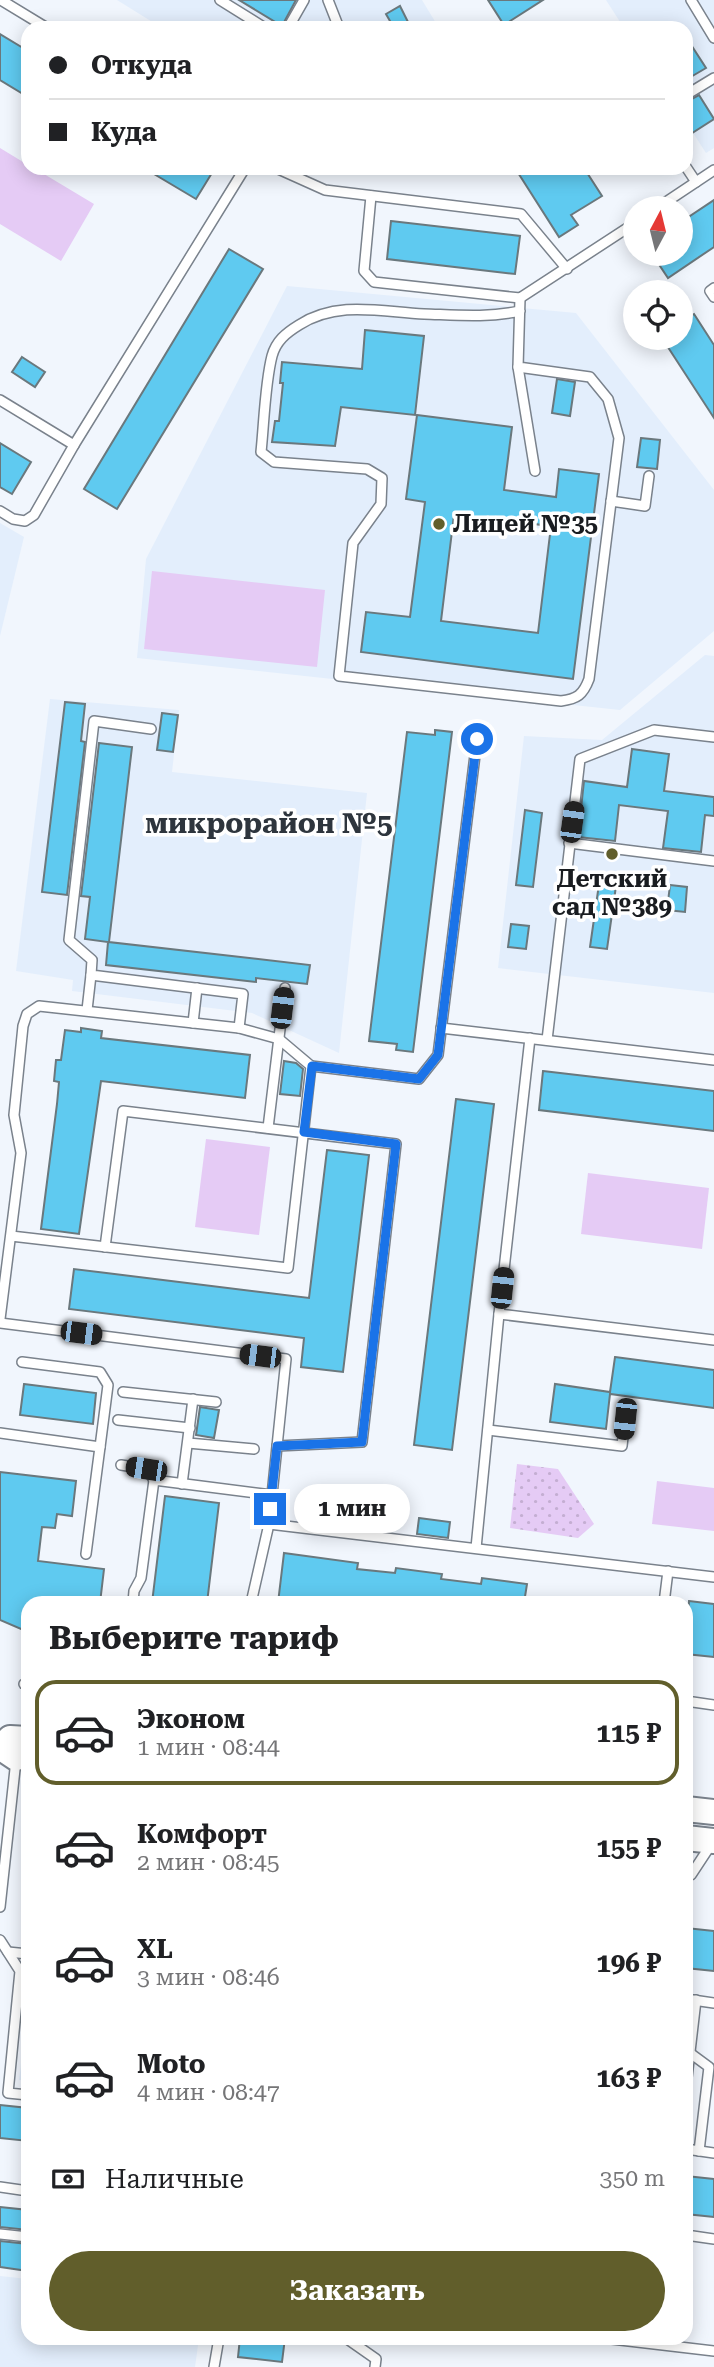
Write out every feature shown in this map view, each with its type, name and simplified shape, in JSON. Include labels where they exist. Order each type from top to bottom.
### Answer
[{"type":"main road","points":[[0,1727],[21,1730]]},
{"type":"main road","points":[[693,1810],[714,1812]]},
{"type":"main road","points":[[693,1839],[714,1841]]},
{"type":"lane","points":[[1,0],[36,21]]},
{"type":"lane","points":[[220,0],[254,21]]},
{"type":"lane","points":[[292,21],[304,0]]},
{"type":"lane","points":[[328,0],[336,21]]},
{"type":"lane","points":[[691,0],[714,38]]},
{"type":"lane","points":[[693,91],[714,78]]},
{"type":"lane","points":[[675,196],[714,170]]},
{"type":"lane","points":[[0,511],[13,519],[25,521],[34,515],[74,445],[241,175]]},
{"type":"lane","points":[[292,175],[325,190],[521,214],[567,269]]},
{"type":"lane","points":[[691,175],[696,182]]},
{"type":"lane","points":[[371,196],[364,271],[374,282],[520,298],[623,231]]},
{"type":"lane","points":[[714,288],[710,291],[714,297]]},
{"type":"lane","points":[[520,298],[518,367],[535,471]]},
{"type":"lane","points":[[518,367],[590,377],[607,399],[619,438],[589,680],[584,693],[561,701],[339,676],[353,542],[381,505],[382,478],[367,469],[274,462],[261,452],[272,355],[283,335],[308,319],[332,310],[360,308],[421,314],[496,316],[520,311]]},
{"type":"lane","points":[[0,400],[74,445]]},
{"type":"lane","points":[[611,501],[645,506],[649,476]]},
{"type":"lane","points":[[87,1010],[92,960],[69,940],[94,721],[151,729]]},
{"type":"lane","points":[[547,1040],[580,759],[654,730],[714,737]]},
{"type":"lane","points":[[253,1596],[269,1524],[286,1359],[0,1321],[21,1153],[14,1115],[23,1026],[27,1014],[39,1006],[239,1028],[279,1039],[312,1066],[419,1079],[438,1055],[477,739]]},
{"type":"lane","points":[[569,843],[714,861]]},
{"type":"lane","points":[[91,975],[243,994],[239,1028]]},
{"type":"lane","points":[[193,1023],[197,988]]},
{"type":"lane","points":[[268,1128],[285,988]]},
{"type":"lane","points":[[441,1028],[714,1060]]},
{"type":"lane","points":[[476,1548],[530,1038]]},
{"type":"lane","points":[[11,1236],[288,1268],[312,1066]]},
{"type":"lane","points":[[105,1247],[123,1111],[396,1144],[362,1442],[277,1446]]},
{"type":"lane","points":[[499,1314],[714,1340]]},
{"type":"lane","points":[[22,1362],[100,1373],[108,1385],[86,1553]]},
{"type":"lane","points":[[124,1392],[216,1402]]},
{"type":"lane","points":[[182,1484],[193,1399]]},
{"type":"lane","points":[[488,1430],[622,1446],[625,1419]]},
{"type":"lane","points":[[118,1420],[190,1428]]},
{"type":"lane","points":[[0,1433],[100,1447]]},
{"type":"lane","points":[[188,1443],[254,1449]]},
{"type":"lane","points":[[121,1465],[146,1469],[154,1480],[141,1578],[133,1596]]},
{"type":"lane","points":[[154,1480],[272,1495]]},
{"type":"lane","points":[[269,1524],[714,1577]]},
{"type":"lane","points":[[665,1596],[668,1571]]},
{"type":"lane","points":[[693,1702],[714,1705]]},
{"type":"lane","points":[[0,1907],[18,1754]]},
{"type":"lane","points":[[693,1872],[714,1841]]},
{"type":"lane","points":[[0,1940],[20,1971],[8,2093],[21,2094]]},
{"type":"lane","points":[[8,1952],[21,1953]]},
{"type":"lane","points":[[693,2000],[714,2003]]},
{"type":"lane","points":[[693,2055],[709,2067],[699,2151]]},
{"type":"lane","points":[[693,2150],[714,2153]]},
{"type":"lane","points":[[0,2187],[21,2189]]},
{"type":"lane","points":[[0,2234],[21,2236]]},
{"type":"lane","points":[[693,2236],[714,2239]]},
{"type":"lane","points":[[214,2367],[218,2345]]},
{"type":"lane","points":[[356,2345],[376,2359],[375,2367]]},
{"type":"lane","points":[[663,2345],[714,2351]]},
{"type":"shaded area","points":[[117,0],[422,0],[435,21],[151,21]]},
{"type":"shaded area","points":[[606,0],[714,0],[714,148],[706,153],[693,133],[693,21],[620,21]]},
{"type":"shaded area","points":[[0,148],[21,161],[21,175],[46,175],[94,204],[61,261],[0,224]]},
{"type":"shaded area","name":"Лицей №35","points":[[287,286],[576,313],[714,490],[714,631],[620,710],[137,658],[146,559]]},
{"type":"shaded area","points":[[0,523],[24,537],[0,636]]},
{"type":"shaded area","points":[[152,571],[325,590],[317,667],[144,649]]},
{"type":"shaded area","name":"Детский сад №389","points":[[705,655],[714,656],[714,993],[498,968],[524,736],[602,740]]},
{"type":"shaded area","points":[[50,699],[179,710],[172,772],[367,793],[339,1053],[252,1013],[72,991],[73,980],[16,971]]},
{"type":"shaded area","points":[[206,1139],[270,1147],[259,1235],[195,1227]]},
{"type":"shaded area","points":[[588,1173],[709,1188],[702,1249],[581,1234]]},
{"type":"shaded area","points":[[517,1464],[558,1469],[594,1524],[578,1538],[510,1528]]},
{"type":"shaded area","points":[[657,1481],[714,1488],[714,1531],[652,1524]]},
{"type":"shaded area","points":[[0,2276],[21,2278],[21,2345],[198,2345],[195,2367],[0,2367]]},
{"type":"building","points":[[239,0],[296,0],[285,21],[274,21]]},
{"type":"building","points":[[488,0],[543,0],[510,21],[501,21]]},
{"type":"building","points":[[400,6],[408,21],[390,21],[386,14]]},
{"type":"building","points":[[0,34],[21,47],[21,93],[0,80]]},
{"type":"building","points":[[693,48],[706,68],[693,76]]},
{"type":"building","points":[[699,95],[714,119],[693,132],[693,98]]},
{"type":"building","points":[[156,175],[211,175],[196,199]]},
{"type":"building","points":[[519,175],[588,175],[602,196],[571,215],[578,225],[559,237]]},
{"type":"building","points":[[714,200],[714,247],[693,261],[693,214]]},
{"type":"building","points":[[391,221],[520,236],[515,274],[387,259]]},
{"type":"building","points":[[229,249],[263,269],[117,509],[84,489]]},
{"type":"building","points":[[660,266],[686,266],[668,278]]},
{"type":"building","points":[[693,315],[714,345],[714,418],[670,350],[693,350]]},
{"type":"building","points":[[365,330],[424,336],[415,415],[341,407],[335,446],[272,442],[275,421],[279,421],[282,362],[362,369]]},
{"type":"building","points":[[22,357],[45,372],[35,387],[12,372]]},
{"type":"building","points":[[557,379],[575,382],[570,416],[552,413]]},
{"type":"building","points":[[417,415],[512,427],[504,490],[556,497],[559,469],[599,474],[573,679],[361,652],[366,612],[410,617],[425,502],[406,499]],"holes":[[[454,515],[551,526],[538,633],[441,621]]]},
{"type":"building","points":[[641,438],[660,440],[657,469],[637,467]]},
{"type":"building","points":[[0,443],[31,462],[12,494],[0,487]]},
{"type":"building","points":[[65,702],[85,704],[81,741],[85,742],[67,895],[42,892]]},
{"type":"building","points":[[162,713],[178,715],[173,752],[157,750]]},
{"type":"building","points":[[435,730],[452,732],[413,1052],[396,1050],[397,1044],[369,1041],[407,732],[435,735]]},
{"type":"building","points":[[99,743],[132,747],[109,942],[310,965],[307,984],[256,978],[256,982],[106,965],[108,942],[85,939],[90,897],[81,896]]},
{"type":"building","points":[[632,749],[669,754],[664,791],[714,797],[714,816],[705,815],[701,852],[663,848],[668,811],[619,805],[615,841],[578,837],[584,781],[627,787]]},
{"type":"building","points":[[525,810],[542,813],[533,887],[516,885]]},
{"type":"building","points":[[600,877],[617,879],[607,949],[590,947]]},
{"type":"building","points":[[670,885],[687,887],[685,912],[667,910]]},
{"type":"building","points":[[511,924],[529,926],[526,949],[508,947]]},
{"type":"building","points":[[81,1028],[102,1031],[101,1038],[250,1055],[245,1098],[101,1081],[79,1234],[41,1229],[59,1082],[54,1081],[56,1060],[61,1060],[65,1030],[81,1032]]},
{"type":"building","points":[[284,1061],[296,1063],[303,1069],[300,1096],[280,1094]]},
{"type":"building","points":[[543,1071],[714,1091],[714,1131],[539,1110]]},
{"type":"building","points":[[456,1099],[494,1104],[452,1450],[414,1445]]},
{"type":"building","points":[[327,1150],[369,1155],[343,1372],[301,1367],[304,1338],[69,1309],[74,1269],[309,1298]]},
{"type":"building","points":[[615,1357],[714,1370],[714,1408],[610,1394],[606,1429],[550,1422],[555,1384],[610,1392]]},
{"type":"building","points":[[24,1384],[96,1393],[93,1424],[20,1415]]},
{"type":"building","points":[[200,1407],[219,1410],[214,1438],[196,1435]]},
{"type":"building","points":[[0,1472],[76,1481],[72,1516],[57,1514],[55,1528],[42,1527],[38,1561],[104,1569],[101,1596],[21,1596],[21,1629],[0,1620]]},
{"type":"building","points":[[165,1496],[219,1503],[208,1596],[153,1596]]},
{"type":"building","points":[[419,1518],[450,1522],[448,1538],[417,1534]]},
{"type":"building","points":[[284,1553],[358,1563],[357,1569],[395,1573],[396,1568],[442,1574],[441,1579],[481,1584],[482,1578],[527,1584],[525,1596],[279,1596]]},
{"type":"building","points":[[693,1601],[714,1604],[714,1657],[693,1655]]},
{"type":"building","points":[[693,1929],[714,1931],[714,1971],[693,1969]]},
{"type":"building","points":[[0,2105],[21,2107],[21,2140],[0,2138]]},
{"type":"building","points":[[693,2177],[714,2179],[714,2217],[693,2215]]},
{"type":"building","points":[[0,2207],[21,2209],[21,2229],[0,2227]]},
{"type":"building","points":[[0,2241],[21,2243],[21,2270],[0,2267]]},
{"type":"building","points":[[239,2345],[284,2345],[282,2362],[238,2357]]},
{"type":"place","name":"Лицей №35","points":[[439,524]]},
{"type":"place","name":"Детский сад №389","points":[[612,854]]},
{"type":"district","name":"микрорайон №5","points":[[269,823]]},
{"type":"route","points":[[270,1509],[277,1446],[362,1442],[396,1144],[304,1132],[312,1066],[419,1079],[438,1055],[477,739]]}]
